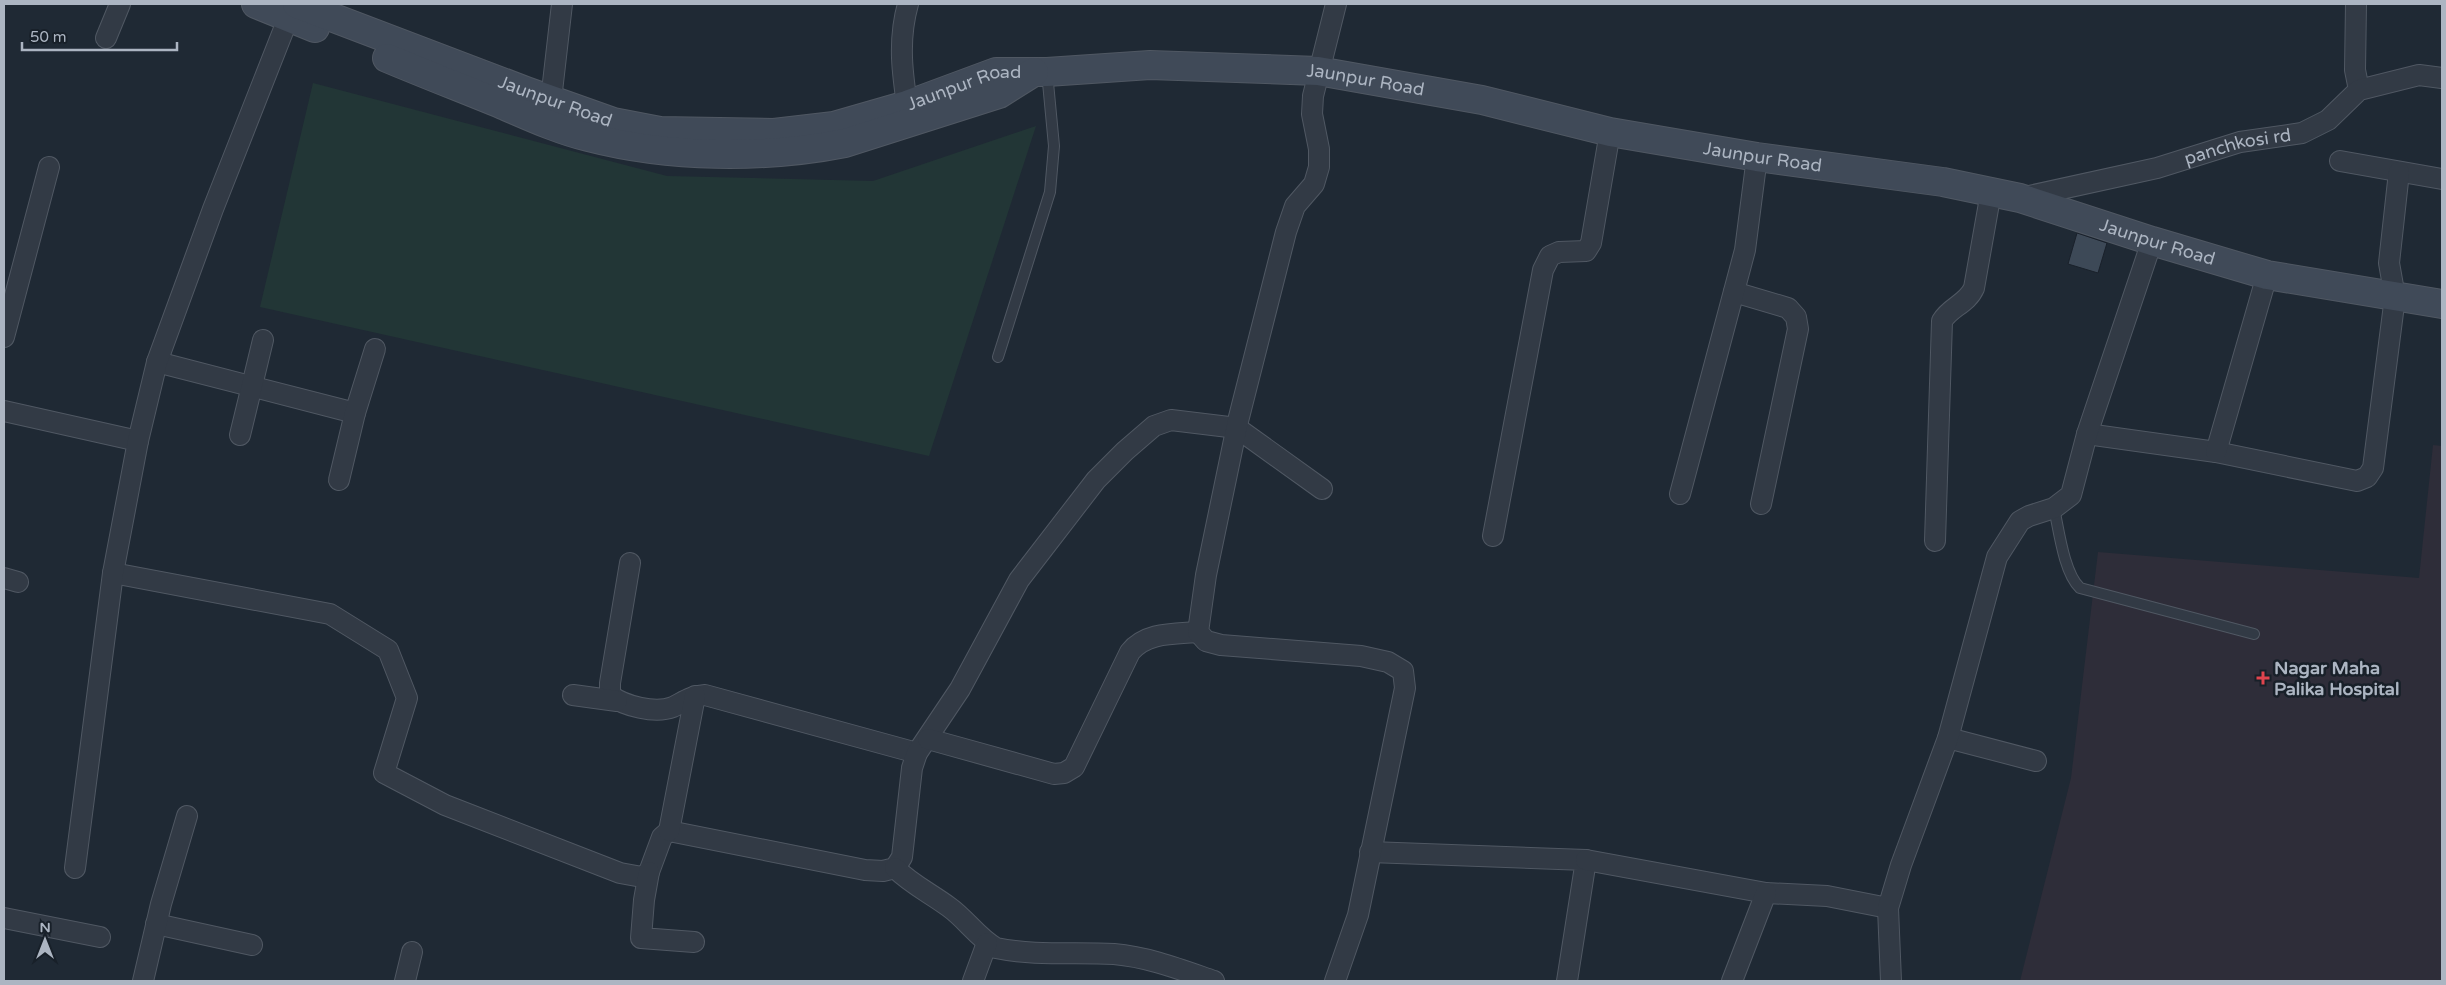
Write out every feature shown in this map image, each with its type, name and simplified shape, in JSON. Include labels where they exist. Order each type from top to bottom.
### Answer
[{"type":"street","points":[[106,38],[120,4]]},
{"type":"street","points":[[256,4],[293,8],[531,117],[587,137],[651,149],[706,154],[819,148],[845,143],[908,113],[999,94],[1041,72]]},
{"type":"street","points":[[551,100],[562,4]]},
{"type":"street","points":[[908,4],[900,48],[908,113]]},
{"type":"street","points":[[1335,981],[1358,915],[1406,688],[1403,671],[1388,662],[1361,656],[1221,645],[1206,641],[1198,632],[1204,584],[1236,428],[1286,232],[1295,206],[1314,184],[1319,167],[1319,149],[1312,114],[1318,71],[1336,4]]},
{"type":"street","points":[[2356,4],[2355,70],[2360,90]]},
{"type":"street","points":[[75,868],[113,573],[138,441],[157,362],[213,209],[293,8]]},
{"type":"street","name":"Jaunpur Road","points":[[293,8],[613,122],[660,131],[710,134],[806,131],[908,113]]},
{"type":"street","name":"Jaunpur Road","points":[[1041,72],[1150,65],[1318,71],[1482,100],[1610,132],[1758,157],[1943,182],[2020,198],[2152,242],[2266,275],[2442,304]]},
{"type":"street","name":"panchkosi rd","points":[[2020,198],[2157,168],[2240,142],[2302,133],[2317,128],[2328,120],[2360,90],[2419,75],[2442,78]]},
{"type":"street","points":[[1493,536],[1543,270],[1550,256],[1560,252],[1586,251],[1591,243],[1610,132]]},
{"type":"street","points":[[1680,494],[1734,292],[1750,223],[1758,157]]},
{"type":"street","points":[[2340,160],[2442,179]]},
{"type":"street","points":[[4,337],[49,167]]},
{"type":"street","points":[[2087,434],[2216,452],[2357,481],[2367,476],[2373,468],[2395,297],[2389,263],[2399,172]]},
{"type":"street","points":[[1935,541],[1942,321],[1950,310],[1971,296],[1991,192]]},
{"type":"street","points":[[1891,981],[1888,908],[1901,865],[1948,738],[1997,557],[2020,521],[2054,508],[2071,495],[2087,434],[2152,242]]},
{"type":"street","points":[[2216,452],[2266,275]]},
{"type":"street","points":[[1734,292],[1788,308],[1796,317],[1798,329],[1761,504]]},
{"type":"street","points":[[240,435],[263,340]]},
{"type":"street","points":[[339,480],[355,413],[375,349]]},
{"type":"street","points":[[157,362],[355,413]]},
{"type":"street","points":[[4,411],[138,441]]},
{"type":"street","points":[[669,831],[865,870],[883,871],[895,868],[902,857],[912,768],[923,746],[960,689],[1019,580],[1103,472],[1154,426],[1171,420],[1236,428],[1322,489]]},
{"type":"street","points":[[617,700],[610,695],[610,683],[630,563]]},
{"type":"street","points":[[113,573],[330,614],[388,650],[407,698],[384,773],[445,804],[620,873],[642,876],[649,872]]},
{"type":"street","points":[[573,695],[617,700],[661,710],[695,696],[705,695],[923,746],[1054,774],[1064,773],[1074,767],[1130,652],[1137,643],[1147,637],[1198,632]]},
{"type":"street","points":[[694,942],[641,938],[644,900],[649,872],[662,837],[669,831],[695,696]]},
{"type":"street","points":[[1948,738],[2036,761]]},
{"type":"street","points":[[143,981],[156,924],[187,816]]},
{"type":"street","points":[[1370,852],[1586,860],[1766,893],[1827,896],[1888,908]]},
{"type":"street","points":[[1567,981],[1586,860]]},
{"type":"street","points":[[895,868],[910,883],[948,906],[968,922],[987,943],[1006,950],[1116,954],[1161,963],[1186,977],[1214,981]]},
{"type":"street","points":[[1732,981],[1766,893]]},
{"type":"street","points":[[4,918],[100,937]]},
{"type":"street","points":[[156,924],[252,945]]},
{"type":"street","points":[[973,981],[987,943]]},
{"type":"street","points":[[405,981],[412,952]]},
{"type":"lane","points":[[998,358],[1050,192],[1054,146],[1041,72]]},
{"type":"lane","points":[[2054,508],[2069,570],[2073,581],[2080,588],[2254,634]]},
{"type":"shaded area","name":"Nagar Maha Palika Hospital","points":[[2433,445],[2442,446],[2442,981],[2020,981],[2071,778],[2098,552],[2419,578]]},
{"type":"green space","points":[[313,83],[667,176],[873,181],[1036,126],[929,456],[260,307]]},
{"type":"building","points":[[2077,233],[2107,243],[2098,273],[2068,264]]},
{"type":"place","name":"Nagar Maha Palika Hospital","points":[[2263,678]]}]
